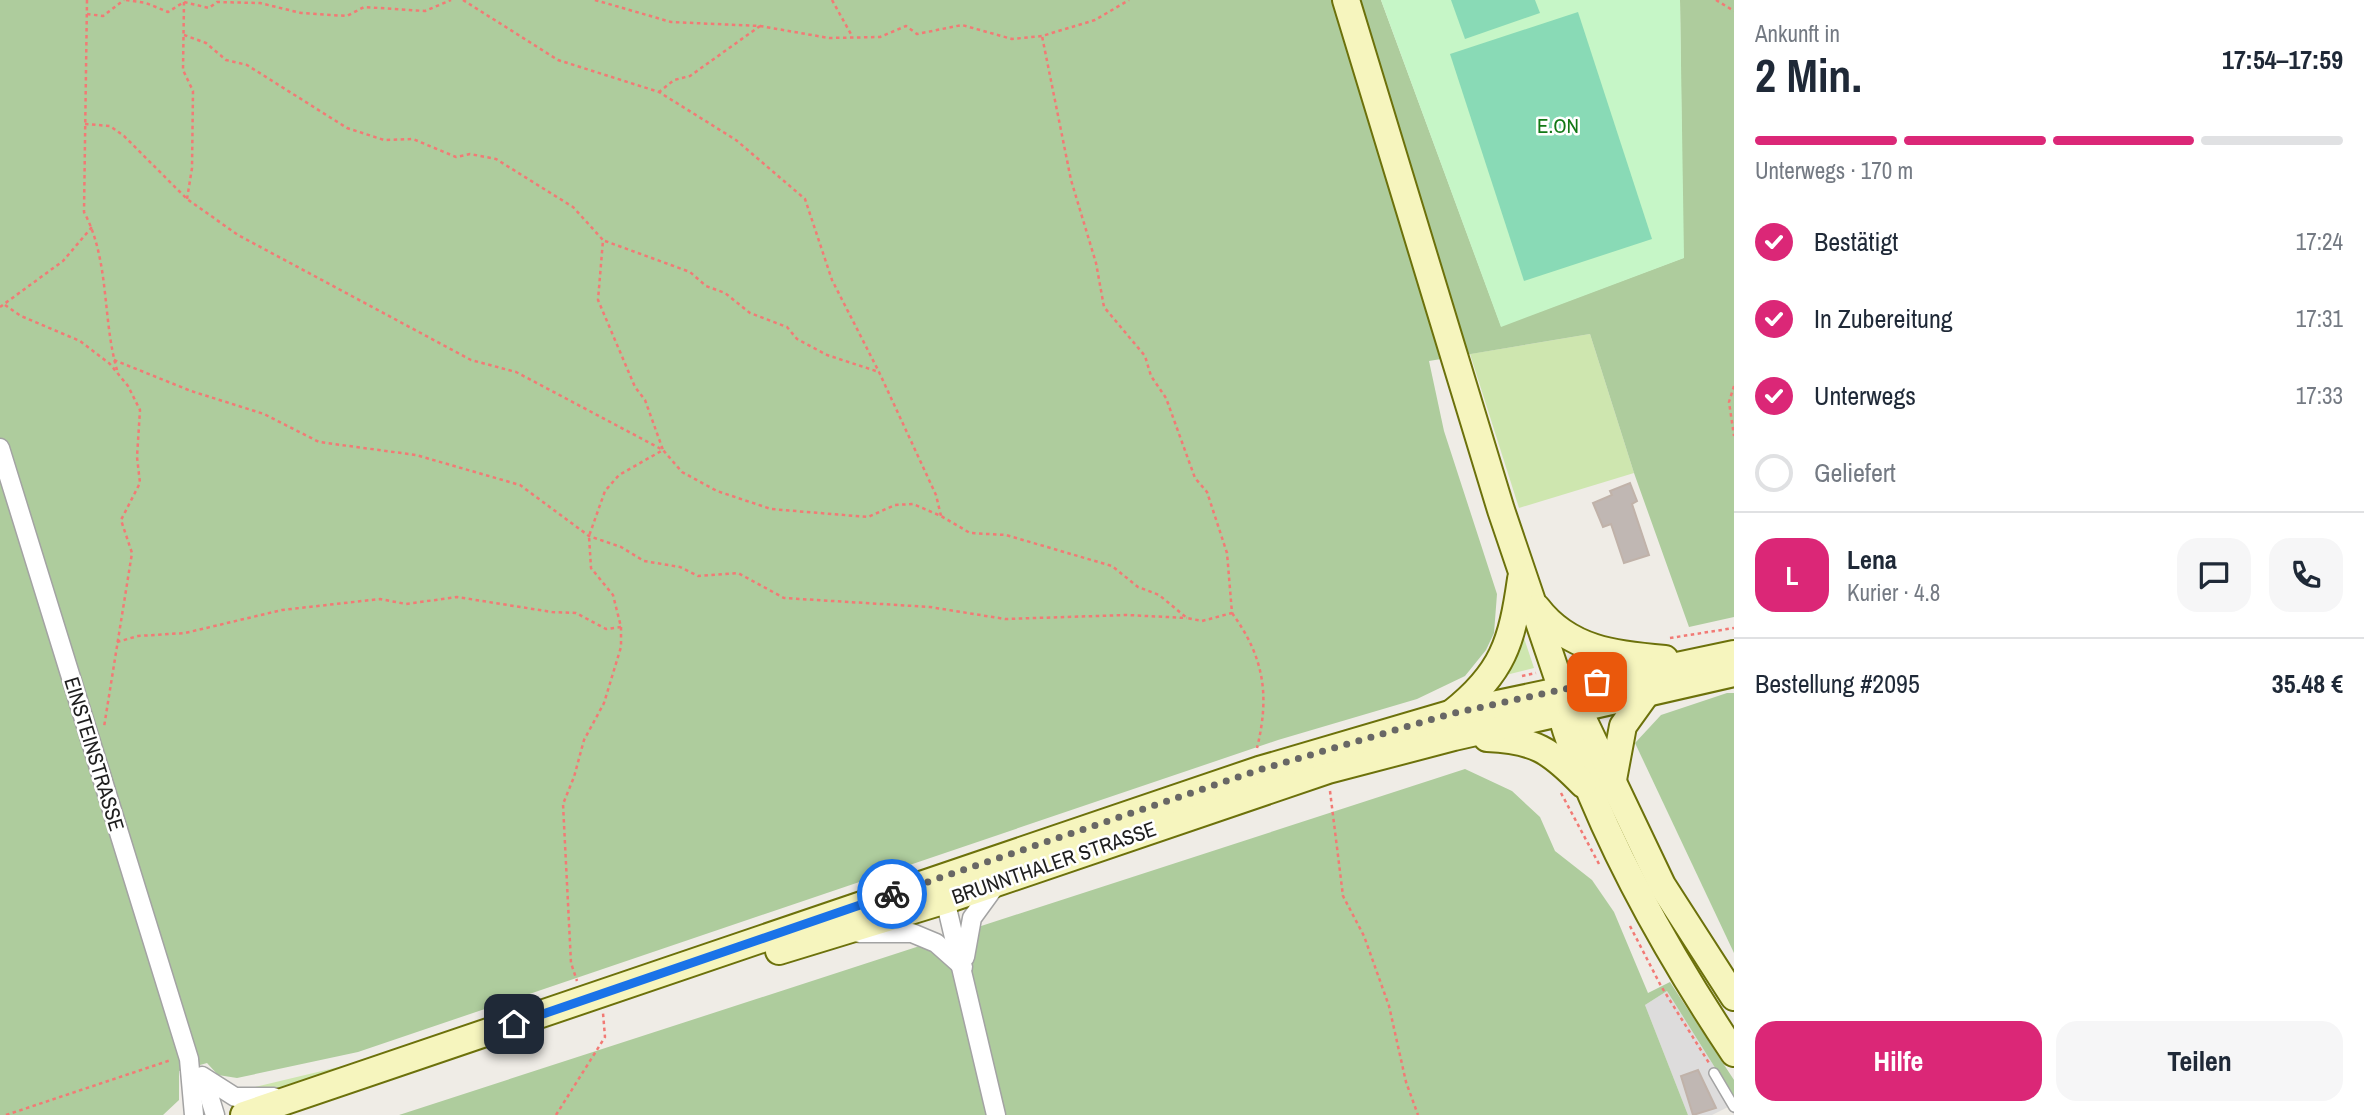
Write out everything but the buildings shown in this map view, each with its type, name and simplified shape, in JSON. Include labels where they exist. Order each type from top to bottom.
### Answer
[{"type":"main road","points":[[1346,0],[1522,574],[1567,704],[1647,911],[1734,1053]]},
{"type":"main road","points":[[1522,574],[1515,626],[1503,659],[1452,725],[1531,743],[1553,753],[1601,788],[1734,998]]},
{"type":"main road","points":[[1531,600],[1549,623],[1579,642],[1633,656],[1692,662]]},
{"type":"main road","points":[[1567,704],[1692,662],[1734,653]]},
{"type":"main road","points":[[1567,704],[1646,694],[1734,673]]},
{"type":"main road","points":[[1601,788],[1623,726],[1646,694]]},
{"type":"main road","name":"BRUNNTHALER STRASSE","points":[[301,1105],[942,889],[1259,770],[1452,725],[1567,704]]},
{"type":"main road","name":"BRUNNTHALER STRASSE","points":[[244,1115],[301,1105],[602,1012],[848,930],[942,889],[998,882],[1452,725]]},
{"type":"street","name":"EINSTEINSTRASSE","points":[[0,448],[188,1057],[194,1115]]},
{"type":"street","points":[[963,967],[972,918],[998,882]]},
{"type":"street","points":[[942,889],[963,967],[996,1115]]},
{"type":"street","points":[[848,930],[867,935],[912,933],[936,943],[963,967]]},
{"type":"street","name":"EINSTEINSTRASSE","points":[[188,1057],[202,1076],[215,1115]]},
{"type":"street","name":"EINSTEINSTRASSE","points":[[202,1076],[235,1097],[301,1105]]},
{"type":"lane","points":[[1714,1073],[1734,1107]]},
{"type":"path","points":[[87,0],[84,212],[92,227],[104,275],[110,345],[114,360],[118,373],[140,410],[137,457],[140,483],[121,520],[132,552],[107,717],[94,753]]},
{"type":"path","points":[[87,14],[103,16],[125,0],[146,3],[168,12],[184,2],[209,9],[218,2],[260,3],[300,13],[347,16],[364,7],[425,11],[451,0]]},
{"type":"path","points":[[463,0],[558,60],[659,92],[736,140],[805,199],[832,280],[879,372],[936,495],[941,516]]},
{"type":"path","points":[[595,0],[671,22],[760,26],[829,38],[880,37],[906,26],[917,34],[962,25],[1013,40],[1042,36],[1095,20],[1129,0]]},
{"type":"path","points":[[832,0],[852,36]]},
{"type":"path","points":[[1716,0],[1734,12]]},
{"type":"path","points":[[184,2],[183,71],[193,91],[192,168],[187,199]]},
{"type":"path","points":[[659,92],[674,80],[690,76],[760,26]]},
{"type":"path","points":[[184,35],[206,43],[226,60],[247,65],[347,128],[384,140],[413,139],[456,157],[470,154],[495,159],[573,207],[603,240],[690,272],[706,286],[724,293],[750,313],[787,327],[797,339],[827,355],[879,372]]},
{"type":"path","points":[[1042,36],[1071,180],[1096,262],[1104,307],[1145,356],[1151,376],[1166,398],[1195,478],[1207,492],[1227,553],[1232,613],[1248,636],[1262,675],[1266,708],[1257,746]]},
{"type":"path","points":[[85,124],[110,126],[124,136],[187,199],[238,235],[471,360],[516,372],[663,450]]},
{"type":"path","points":[[92,227],[63,261],[2,306],[80,341],[118,373]]},
{"type":"path","points":[[603,240],[598,300],[635,387],[645,400],[663,450],[682,472],[717,491],[771,509],[868,517],[895,505],[913,505],[941,516],[970,533],[1006,535],[1112,566],[1138,587],[1159,595],[1187,618]]},
{"type":"path","points":[[114,360],[191,391],[264,414],[319,442],[416,455],[520,485],[589,536],[621,547],[644,561],[680,567],[698,576],[738,573],[784,598],[930,607],[1005,619],[1127,615],[1202,621],[1232,613]]},
{"type":"path","points":[[1734,386],[1730,402],[1734,436]]},
{"type":"path","points":[[577,981],[571,963],[562,804],[575,777],[584,740],[604,703],[621,647],[621,627],[612,595],[591,568],[589,536],[605,491],[619,475],[663,450]]},
{"type":"path","points":[[117,642],[138,636],[185,633],[292,608],[380,599],[406,604],[457,597],[552,612],[576,613],[606,629],[621,627]]},
{"type":"path","points":[[1669,639],[1734,628]]},
{"type":"path","points":[[1518,677],[1537,672]]},
{"type":"path","points":[[1328,770],[1343,897],[1364,936],[1389,1006],[1406,1082],[1418,1115]]},
{"type":"path","points":[[556,1115],[605,1037],[602,1012]]},
{"type":"path","points":[[6,1115],[188,1057]]},
{"type":"shaded area","points":[[1667,991],[1734,1098],[1734,1115],[1728,1107],[1712,1115],[1688,1115],[1645,1005]]},
{"type":"green space","points":[[0,0],[1381,0],[1501,326],[1683,258],[1680,0],[1734,0],[1734,617],[1689,627],[1634,473],[1590,334],[1429,361],[1444,431],[1497,594],[1494,633],[1486,650],[1465,676],[1417,699],[1278,740],[358,1052],[237,1078],[218,1075],[207,1063],[179,1071],[179,1100],[163,1115],[0,1115]]},
{"type":"green space","name":"E.ON","points":[[1381,0],[1680,0],[1684,258],[1501,327]]},
{"type":"green space","points":[[1451,0],[1535,0],[1540,13],[1465,39]]},
{"type":"green space","points":[[1578,12],[1652,239],[1524,281],[1450,54]]},
{"type":"green space","points":[[1590,334],[1634,473],[1519,508],[1470,354]]},
{"type":"green space","points":[[1521,629],[1534,668],[1502,676]]},
{"type":"green space","points":[[1734,693],[1734,953],[1635,743],[1661,715]]},
{"type":"green space","points":[[1465,769],[1512,791],[1540,817],[1555,851],[1592,880],[1614,912],[1648,993],[1670,982],[1734,1080],[1734,1098],[1667,991],[1645,1005],[1688,1115],[399,1115]]},
{"type":"green space","points":[[574,988],[574,991],[321,1080],[276,1090],[242,1090],[351,1064]]},
{"type":"way so far","points":[[892,894],[1141,808],[1354,741],[1450,714],[1597,682]]},
{"type":"route","points":[[514,1024],[892,894]]}]
